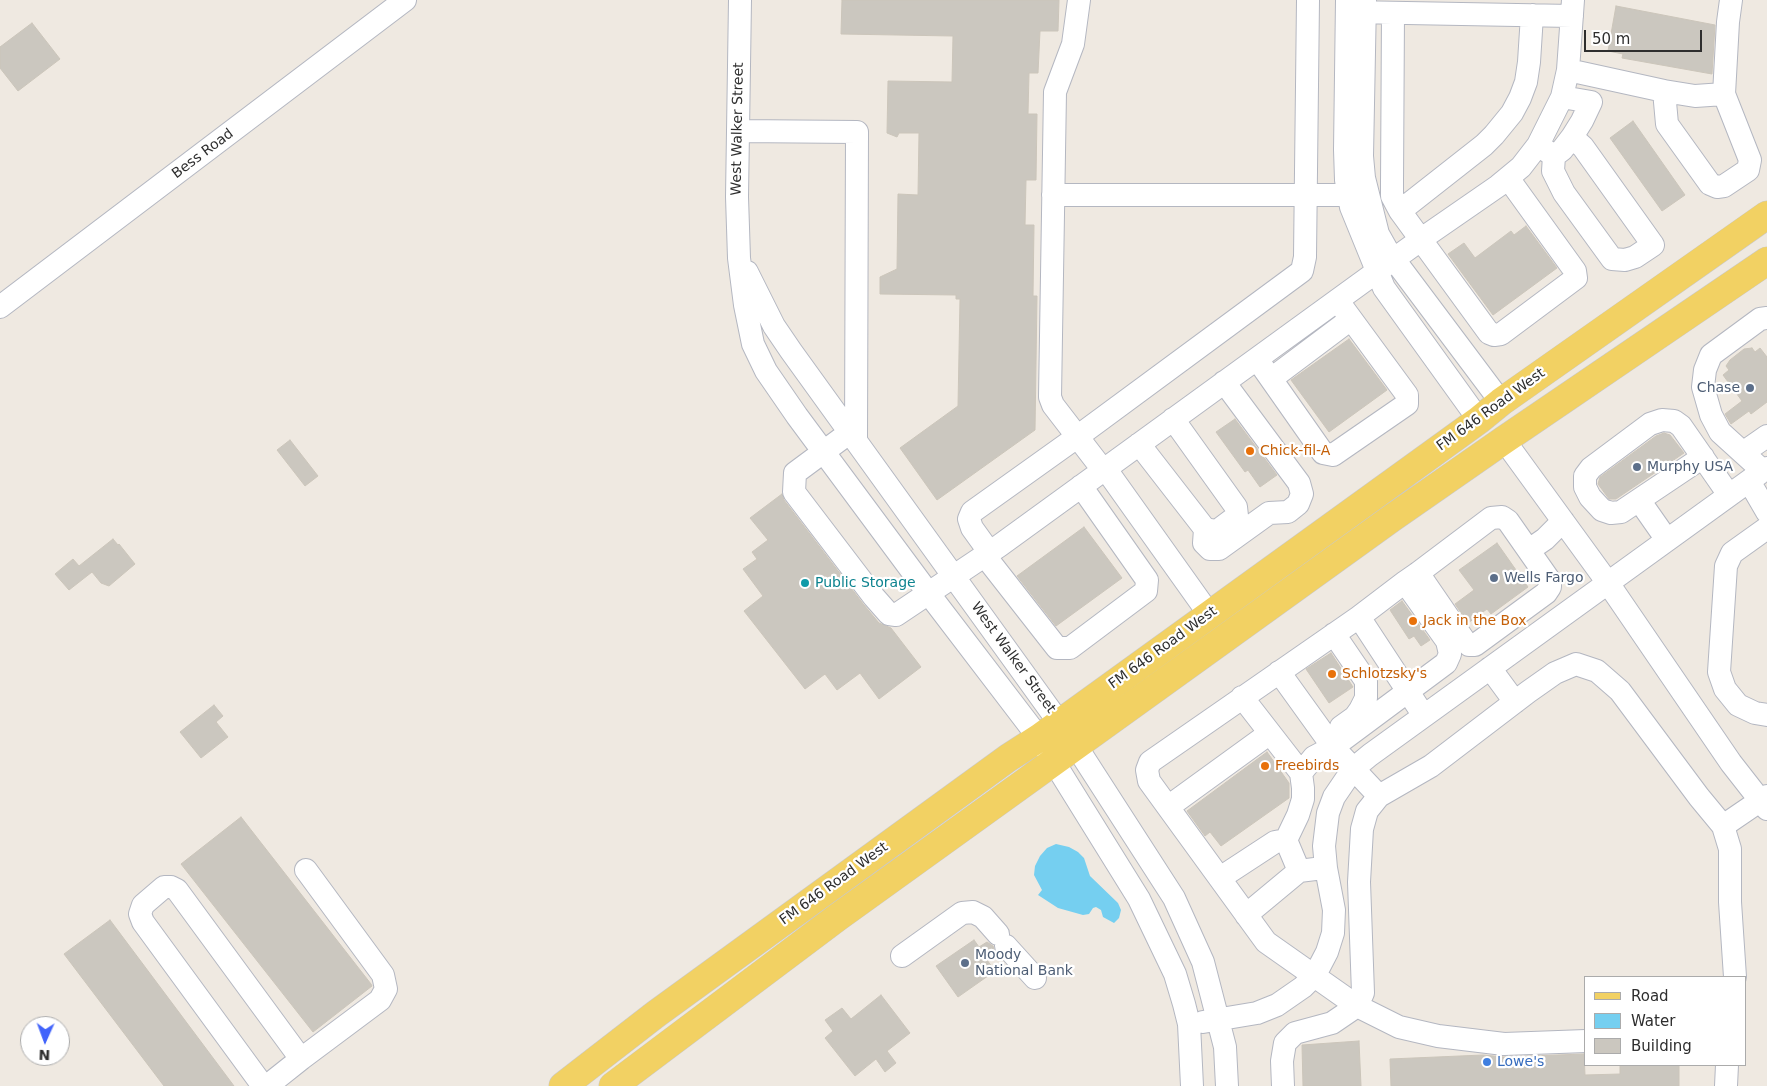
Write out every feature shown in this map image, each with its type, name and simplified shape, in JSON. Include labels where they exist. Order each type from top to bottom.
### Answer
[{"type":"main road","name":"FM 646 Road West","points":[[563,1086],[656,1014],[1008,758],[1479,420],[1501,402],[1767,215]]},
{"type":"main road","name":"FM 646 Road West","points":[[613,1086],[838,917],[1024,782],[1055,762],[1504,440],[1767,260]]},
{"type":"street","name":"Bess Road","points":[[0,307],[405,0]]},
{"type":"street","name":"West Walker Street","points":[[740,0],[736,197],[739,258],[745,305],[753,344],[766,371],[823,452],[929,594],[1049,730],[1076,746],[1174,898],[1202,962],[1225,1047],[1227,1086]]},
{"type":"street","points":[[1079,0],[1072,44],[1055,92],[1050,397],[1053,405],[1104,469],[1209,614]]},
{"type":"street","points":[[1081,486],[1147,580],[1146,591],[1070,648],[1057,648],[987,554],[969,519],[972,512],[1302,271],[1305,257],[1308,0]]},
{"type":"street","points":[[1664,91],[1667,124],[1708,181],[1717,187],[1724,186],[1746,172],[1750,163],[1750,157],[1724,94],[1731,0]]},
{"type":"street","points":[[1356,6],[1393,13],[1532,15],[1573,8],[1568,70],[1546,150],[1560,187],[1612,259],[1625,260],[1635,257],[1653,245],[1583,147],[1572,137]]},
{"type":"street","points":[[1356,6],[1345,150],[1346,180],[1351,207],[1386,265],[1501,402]]},
{"type":"street","points":[[1356,6],[1364,178],[1386,265],[1384,288],[1479,420]]},
{"type":"street","points":[[1393,13],[1392,196],[1400,211],[1489,333],[1494,335],[1501,334],[1576,278],[1575,271],[1508,178]]},
{"type":"street","points":[[1400,211],[1484,145],[1512,113],[1526,82],[1532,15]]},
{"type":"street","points":[[1568,70],[1695,96],[1724,94]]},
{"type":"street","points":[[738,131],[857,132],[853,437],[823,452],[795,474],[794,492],[889,614],[896,616],[987,554],[1521,167],[1546,150],[1562,150],[1582,121],[1591,102],[1562,97]]},
{"type":"street","points":[[1053,195],[1349,195]]},
{"type":"street","name":"West Walker Street","points":[[739,258],[774,326],[954,576],[1049,730],[1055,762],[1139,899],[1175,974],[1189,1024],[1192,1086]]},
{"type":"street","points":[[1256,359],[1323,453],[1333,455],[1407,404],[1407,395],[1338,301]]},
{"type":"street","points":[[1767,318],[1760,319],[1712,355],[1706,370],[1703,387],[1711,415],[1720,432],[1744,452],[1760,473],[1767,512]]},
{"type":"street","points":[[1271,378],[1351,319]]},
{"type":"street","points":[[1139,444],[1205,529],[1204,543],[1210,549],[1219,549],[1270,513],[1288,512],[1298,504],[1302,494],[1299,483],[1224,382]]},
{"type":"street","points":[[1173,420],[1236,507],[1237,516],[1217,531],[1205,529]]},
{"type":"street","points":[[1703,457],[1621,512],[1611,513],[1602,510],[1590,497],[1585,487],[1585,476],[1591,468],[1650,424],[1662,420],[1674,421],[1682,426],[1729,495]]},
{"type":"street","points":[[1744,452],[1767,436]]},
{"type":"street","points":[[1504,440],[1608,583],[1732,763],[1765,802],[1723,826]]},
{"type":"street","points":[[1189,1024],[1257,1013],[1277,1005],[1303,987],[1315,975],[1328,952],[1333,933],[1334,910],[1324,846],[1328,813],[1334,797],[1353,769],[1760,473]]},
{"type":"street","points":[[1639,500],[1667,540]]},
{"type":"street","points":[[1411,578],[1469,645],[1475,645],[1546,593],[1550,588],[1550,581],[1508,521],[1502,517],[1491,518],[1484,524],[1411,578],[1359,617],[1150,762],[1147,770],[1149,781],[1266,942],[1357,1006],[1399,1027],[1438,1036],[1504,1044],[1584,1041]]},
{"type":"street","points":[[1529,550],[1545,539],[1563,521]]},
{"type":"street","points":[[1767,528],[1732,553],[1726,566],[1719,672],[1725,689],[1738,705],[1754,713],[1767,715]]},
{"type":"street","points":[[1147,580],[1158,582],[1178,571]]},
{"type":"street","points":[[1329,742],[1408,692],[1446,663],[1450,654],[1448,642],[1411,578]]},
{"type":"street","points":[[1359,617],[1424,716]]},
{"type":"street","points":[[1301,773],[1360,710],[1366,698],[1366,681],[1362,673],[1334,634]]},
{"type":"street","points":[[1489,635],[1515,702]]},
{"type":"street","points":[[1283,1086],[1282,1061],[1285,1043],[1295,1033],[1332,1023],[1357,1006],[1363,993],[1359,882],[1362,829],[1367,811],[1379,796],[1431,766],[1515,702],[1555,674],[1576,664],[1597,670],[1620,691],[1723,826],[1730,850],[1730,902],[1735,976]]},
{"type":"street","points":[[1279,672],[1329,742],[1379,796]]},
{"type":"street","points":[[1242,697],[1301,773],[1303,799],[1286,840],[1299,871]]},
{"type":"street","points":[[1168,807],[1270,733]]},
{"type":"street","points":[[1220,878],[1275,842],[1286,840]]},
{"type":"street","points":[[1246,914],[1299,871],[1326,868]]},
{"type":"street","points":[[267,1086],[380,1000],[386,989],[383,975],[306,870]]},
{"type":"street","points":[[263,1086],[143,922],[140,914],[143,904],[164,887],[171,887],[177,890],[301,1059]]},
{"type":"street","points":[[902,956],[962,913],[974,912],[983,917],[1035,978]]},
{"type":"street","points":[[1726,1086],[1727,1066]]},
{"type":"water","points":[[1056,844],[1069,847],[1078,852],[1084,858],[1090,876],[1118,903],[1121,910],[1119,918],[1114,923],[1103,917],[1101,910],[1096,907],[1089,914],[1083,915],[1058,908],[1038,895],[1042,890],[1034,875],[1035,866],[1047,848]]},
{"type":"building","points":[[842,0],[1059,0],[1058,31],[1040,31],[1038,73],[1029,73],[1028,114],[1037,114],[1036,180],[1026,180],[1025,225],[1034,225],[1033,296],[1037,296],[1035,430],[937,500],[900,448],[958,406],[960,299],[956,299],[956,295],[880,294],[880,277],[897,269],[898,194],[918,195],[919,133],[899,133],[897,137],[887,133],[888,81],[952,82],[953,36],[841,34]]},
{"type":"building","points":[[1616,6],[1715,25],[1712,74],[1622,58],[1623,54],[1608,51]]},
{"type":"building","points":[[32,23],[60,59],[18,91],[0,68],[0,47]]},
{"type":"building","points":[[1633,121],[1685,195],[1662,211],[1610,138]]},
{"type":"building","points":[[1526,226],[1557,268],[1493,315],[1448,254],[1464,243],[1475,258],[1511,231],[1514,235]]},
{"type":"building","points":[[1349,339],[1387,390],[1329,432],[1291,380]]},
{"type":"building","name":"Chase","points":[[1752,348],[1755,352],[1760,348],[1767,357],[1767,402],[1751,414],[1749,411],[1731,424],[1725,414],[1742,401],[1723,375],[1729,370],[1726,366],[1730,360],[1744,349]]},
{"type":"building","name":"Chick-fil-A","points":[[1235,419],[1277,475],[1260,487],[1248,470],[1245,472],[1216,432]]},
{"type":"building","name":"Murphy USA","points":[[1664,433],[1670,435],[1684,453],[1616,499],[1609,499],[1598,484],[1600,477],[1656,436]]},
{"type":"building","points":[[290,440],[318,476],[305,486],[277,450]]},
{"type":"building","name":"Public Storage","points":[[782,494],[784,500],[864,605],[879,623],[891,628],[921,667],[879,699],[860,673],[837,690],[825,674],[805,689],[744,611],[763,596],[743,569],[757,559],[752,552],[768,540],[750,518]]},
{"type":"building","points":[[1084,527],[1122,578],[1056,626],[1017,576]]},
{"type":"building","points":[[113,539],[135,564],[109,586],[101,583],[92,572],[69,590],[55,574],[73,559],[79,566]]},
{"type":"building","name":"Wells Fargo","points":[[1497,543],[1528,587],[1491,614],[1487,609],[1468,623],[1455,604],[1474,590],[1459,570]]},
{"type":"building","points":[[1402,601],[1430,640],[1421,646],[1414,636],[1409,639],[1390,610]]},
{"type":"building","name":"Schlotzsky's","points":[[1331,653],[1353,687],[1329,703],[1306,669]]},
{"type":"building","points":[[214,705],[223,716],[216,722],[228,737],[201,758],[180,732]]},
{"type":"building","points":[[1267,752],[1289,783],[1289,798],[1221,846],[1210,832],[1205,836],[1187,811]]},
{"type":"building","points":[[241,817],[372,986],[313,1032],[181,864]]},
{"type":"building","points":[[110,920],[234,1086],[164,1086],[64,954]]},
{"type":"building","name":"Moody National Bank","points":[[974,940],[979,947],[987,942],[993,946],[996,954],[987,960],[995,971],[958,997],[936,966]]},
{"type":"building","points":[[881,995],[910,1033],[887,1051],[896,1063],[885,1072],[876,1059],[855,1076],[825,1038],[833,1031],[825,1020],[842,1008],[851,1019]]},
{"type":"building","points":[[1359,1041],[1361,1086],[1303,1086],[1302,1045]]},
{"type":"building","name":"Lowe's","points":[[1584,1054],[1585,1075],[1620,1074],[1620,1066],[1679,1066],[1679,1086],[1391,1086],[1390,1059],[1483,1055],[1504,1057]]},
{"type":"place","name":"Chase","points":[[1750,388]]},
{"type":"place","name":"Chick-fil-A","points":[[1250,451]]},
{"type":"place","name":"Murphy USA","points":[[1637,467]]},
{"type":"place","name":"Wells Fargo","points":[[1494,578]]},
{"type":"place","name":"Public Storage","points":[[805,583]]},
{"type":"place","name":"Jack in the Box","points":[[1413,621]]},
{"type":"place","name":"Schlotzsky's","points":[[1332,674]]},
{"type":"place","name":"Freebirds","points":[[1265,766]]},
{"type":"place","name":"Moody National Bank","points":[[965,963]]},
{"type":"place","name":"Lowe's","points":[[1487,1062]]}]
